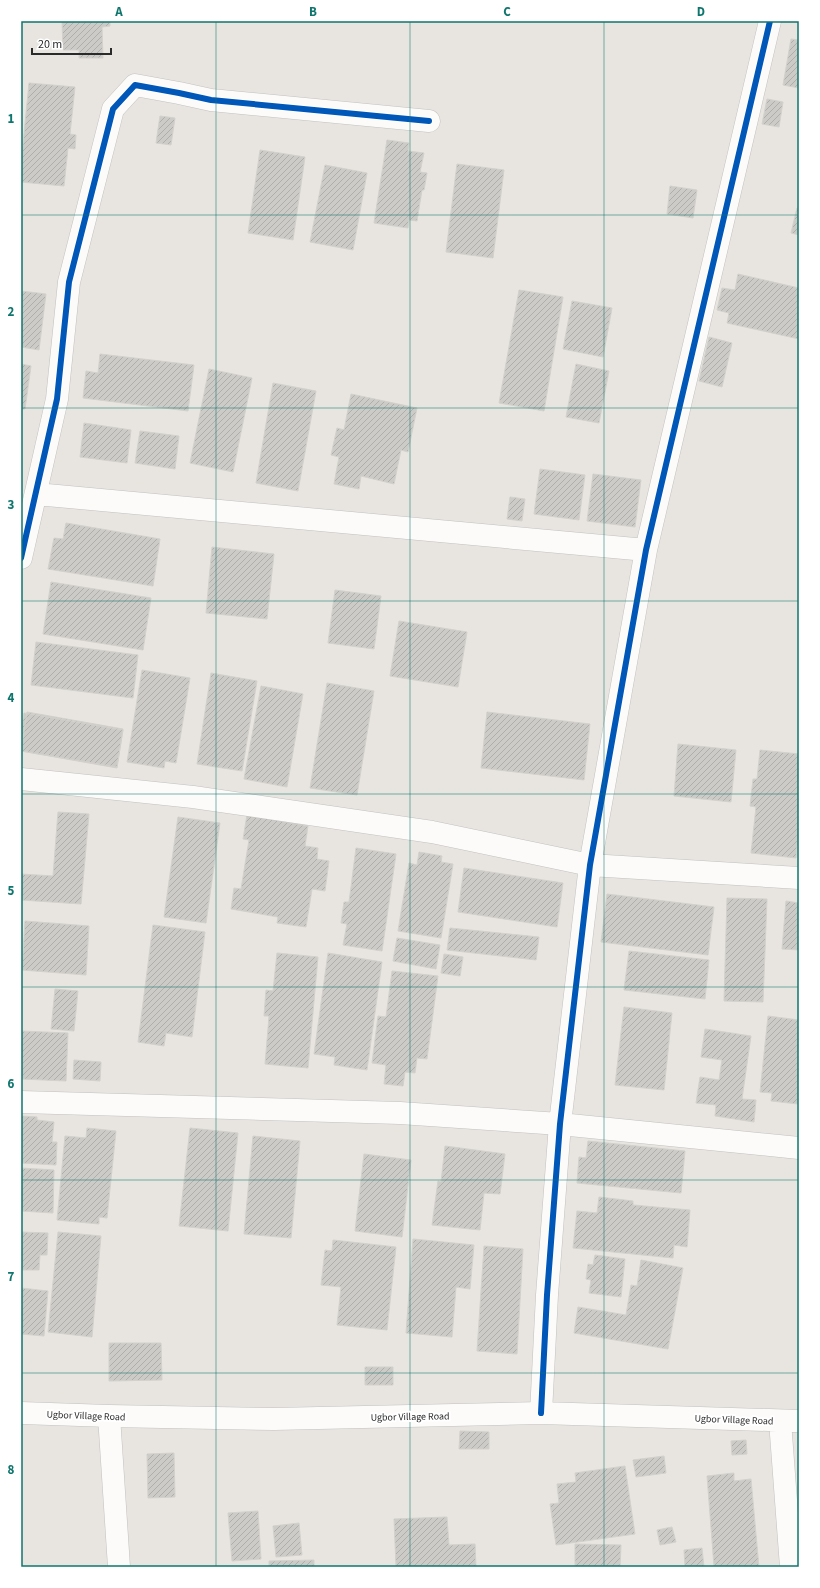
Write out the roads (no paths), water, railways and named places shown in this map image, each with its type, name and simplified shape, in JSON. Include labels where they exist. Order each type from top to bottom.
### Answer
[{"type":"street","points":[[542,1413],[547,1295],[560,1124],[590,865],[646,550],[770,21]]},
{"type":"street","points":[[21,558],[57,399],[69,282],[113,109],[135,85],[211,100],[429,121]]},
{"type":"street","points":[[36,494],[646,550]]},
{"type":"street","points":[[21,779],[193,797],[432,832],[590,865],[799,878]]},
{"type":"street","points":[[21,1102],[400,1113],[560,1124],[799,1148]]},
{"type":"street","name":"Ugbor Village Road","points":[[21,1413],[274,1419],[542,1413],[789,1421]]},
{"type":"street","points":[[109,1416],[119,1567]]},
{"type":"street","points":[[789,1421],[791,1567]]}]
